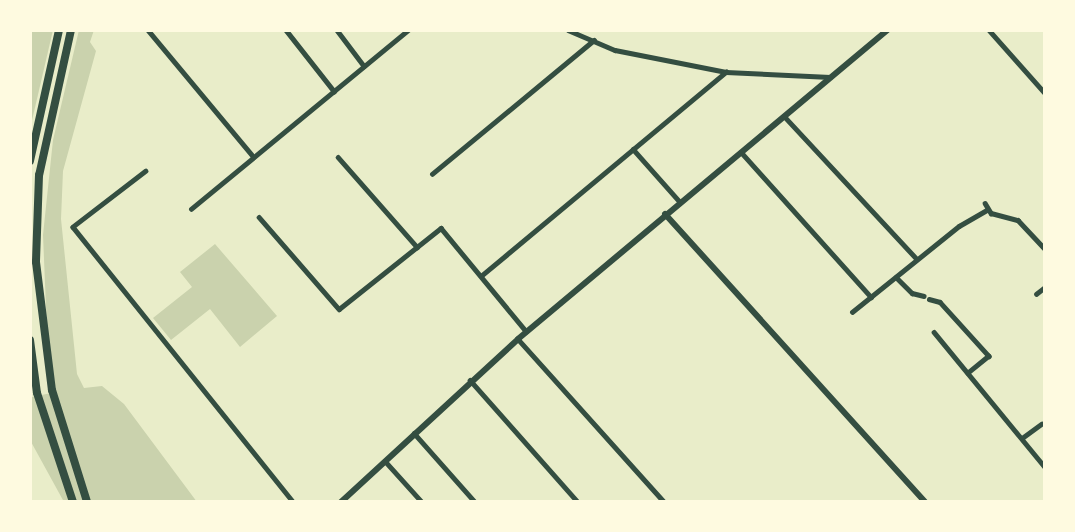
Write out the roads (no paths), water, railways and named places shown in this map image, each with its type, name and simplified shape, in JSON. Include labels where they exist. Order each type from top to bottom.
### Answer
[{"type":"highway","points":[[30,161],[59,30]]},
{"type":"highway","points":[[71,30],[47,132],[36,225],[39,307],[51,390],[87,502]]},
{"type":"highway","points":[[30,340],[37,393],[73,502]]},
{"type":"street","points":[[148,30],[254,157]]},
{"type":"street","points":[[286,30],[334,91]]},
{"type":"street","points":[[337,30],[364,66]]},
{"type":"street","points":[[191,209],[408,30]]},
{"type":"street","points":[[568,30],[615,50],[726,72],[830,77]]},
{"type":"street","points":[[341,502],[517,339],[887,30]]},
{"type":"street","points":[[989,30],[1045,93]]},
{"type":"street","points":[[432,174],[594,40]]},
{"type":"street","points":[[481,276],[726,72]]},
{"type":"street","points":[[784,116],[917,259]]},
{"type":"street","points":[[633,149],[680,202]]},
{"type":"street","points":[[741,151],[872,296]]},
{"type":"street","points":[[338,157],[417,247]]},
{"type":"street","points":[[146,171],[73,227],[293,502]]},
{"type":"street","points":[[985,203],[987,210]]},
{"type":"street","points":[[852,312],[917,259],[987,210]]},
{"type":"street","points":[[987,210],[1018,220],[1045,249]]},
{"type":"street","points":[[665,214],[925,502]]},
{"type":"street","points":[[259,217],[339,309],[441,228],[527,331]]},
{"type":"street","points":[[896,277],[912,293],[940,302],[989,356],[968,373]]},
{"type":"street","points":[[1036,294],[1045,286]]},
{"type":"street","points":[[934,332],[1045,467]]},
{"type":"street","points":[[517,339],[664,502]]},
{"type":"street","points":[[470,380],[578,502]]},
{"type":"street","points":[[1022,438],[1041,424]]},
{"type":"street","points":[[414,433],[475,502]]},
{"type":"street","points":[[385,461],[422,502]]}]
